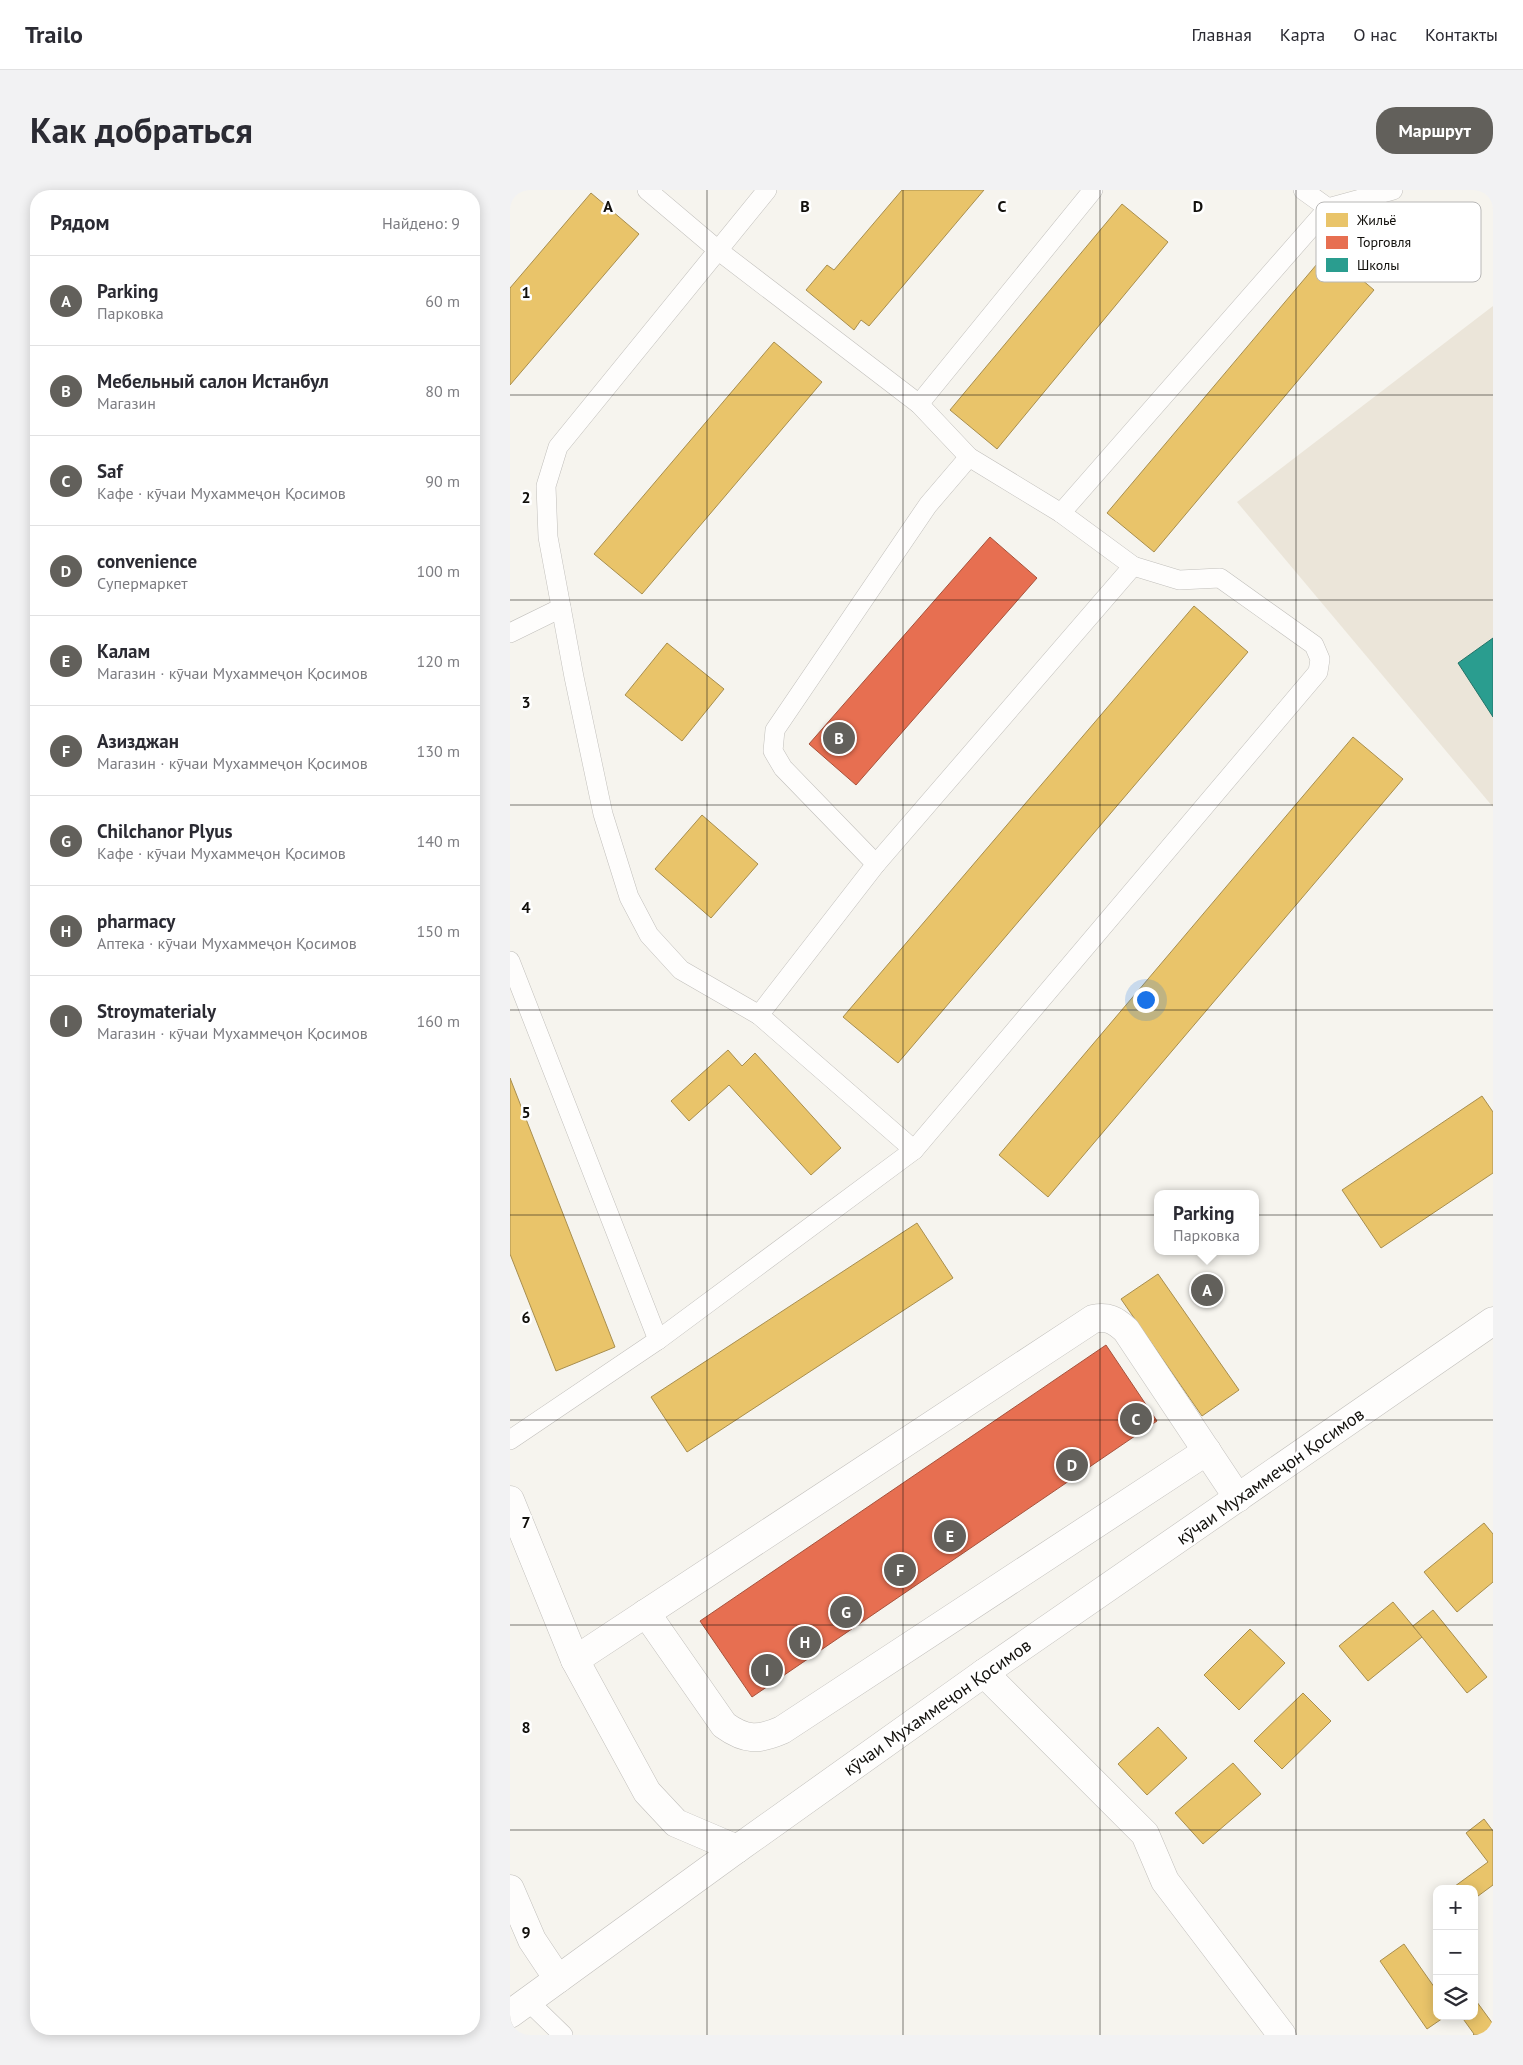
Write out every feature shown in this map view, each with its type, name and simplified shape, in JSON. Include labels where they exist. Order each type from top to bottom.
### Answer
[{"type":"street","points":[[575,1660],[1093,1319],[1105,1316],[1126,1330],[1238,1498]]},
{"type":"street","name":"кӯчаи Мухаммеҷон Қосимов","points":[[519,2007],[984,1673],[1493,1321]]},
{"type":"street","points":[[646,1613],[724,1726],[736,1734],[752,1738],[766,1737],[782,1730],[1207,1450]]},
{"type":"street","points":[[510,1500],[575,1660],[647,1792],[676,1823],[737,1849]]},
{"type":"street","points":[[984,1673],[1145,1834],[1165,1881],[1282,2035]]},
{"type":"street","points":[[510,1888],[532,1940],[558,1979]]},
{"type":"lane","points":[[510,1440],[658,1340],[914,1150],[1318,672],[1320,659],[1314,645],[1220,578],[1179,580],[1132,566],[1061,513],[969,457],[919,404],[719,251],[647,190]]},
{"type":"lane","points":[[767,190],[558,447],[546,486],[548,536],[560,608],[603,814],[629,897],[649,935],[681,970],[759,1015],[914,1150]]},
{"type":"lane","points":[[919,404],[1093,190]]},
{"type":"lane","points":[[1303,190],[1320,202]]},
{"type":"lane","points":[[1350,202],[1393,190]]},
{"type":"lane","points":[[1061,513],[1316,222]]},
{"type":"lane","points":[[876,864],[783,768],[773,751],[775,730],[928,505],[969,457]]},
{"type":"lane","points":[[759,1015],[876,864],[1132,566]]},
{"type":"lane","points":[[510,633],[560,608]]},
{"type":"lane","points":[[510,961],[658,1340]]},
{"type":"lane","points":[[519,2007],[563,2035]]},
{"type":"shaded area","points":[[1493,306],[1493,807],[1237,502]]},
{"type":"building: Жильё","points":[[902,190],[984,190],[869,326],[861,320],[854,330],[806,290],[827,265],[834,270]]},
{"type":"building: Жильё","points":[[591,193],[639,234],[510,385],[510,288]]},
{"type":"building: Жильё","points":[[1122,204],[1168,242],[997,449],[950,410]]},
{"type":"building: Жильё","points":[[1316,265],[1316,282],[1365,282],[1374,290],[1154,552],[1107,513]]},
{"type":"building: Жильё","points":[[774,342],[822,382],[642,594],[594,554]]},
{"type":"building: Жильё","points":[[1194,606],[1248,652],[898,1063],[843,1017]]},
{"type":"building: Жильё","points":[[667,643],[724,689],[682,741],[625,695]]},
{"type":"building: Жильё","points":[[1353,737],[1403,779],[1048,1197],[999,1155]]},
{"type":"building: Жильё","points":[[702,815],[758,864],[711,918],[655,869]]},
{"type":"building: Жильё","points":[[728,1050],[742,1066],[755,1053],[841,1148],[811,1175],[729,1085],[689,1121],[671,1101]]},
{"type":"building: Жильё","points":[[510,1078],[615,1347],[556,1371],[510,1254]]},
{"type":"building: Жильё","points":[[1482,1096],[1493,1112],[1493,1173],[1381,1248],[1342,1190]]},
{"type":"building: Жильё","points":[[917,1223],[953,1278],[687,1452],[651,1397]]},
{"type":"building: Жильё","points":[[1158,1274],[1239,1390],[1202,1416],[1121,1299]]},
{"type":"building: Жильё","points":[[1484,1523],[1493,1534],[1493,1582],[1457,1612],[1424,1572]]},
{"type":"building: Жильё","points":[[1393,1602],[1422,1637],[1368,1681],[1339,1646]]},
{"type":"building: Жильё","points":[[1433,1610],[1487,1677],[1467,1693],[1413,1626]]},
{"type":"building: Жильё","points":[[1250,1629],[1285,1663],[1239,1710],[1204,1675]]},
{"type":"building: Жильё","points":[[1303,1693],[1331,1721],[1282,1769],[1254,1741]]},
{"type":"building: Жильё","points":[[1158,1727],[1187,1758],[1147,1795],[1118,1764]]},
{"type":"building: Жильё","points":[[1233,1763],[1261,1794],[1203,1844],[1175,1813]]},
{"type":"building: Жильё","points":[[1484,1819],[1493,1831],[1493,1885],[1478,1896],[1478,1885],[1456,1885],[1488,1862],[1466,1833]]},
{"type":"building: Жильё","points":[[1404,1944],[1433,1985],[1433,2020],[1440,2020],[1427,2029],[1380,1961]]},
{"type":"building: Жильё","points":[[1478,2003],[1493,2024],[1493,2035],[1474,2034],[1464,2020],[1478,2020]]},
{"type":"building: Торговля","points":[[990,537],[1037,578],[856,785],[809,744]]},
{"type":"building: Торговля","points":[[1106,1345],[1157,1421],[752,1697],[700,1621]]},
{"type":"building: Школы","points":[[1493,638],[1493,717],[1458,663]]},
{"type":"place","name":"Мебельный салон Истанбул","points":[[839,738]]},
{"type":"place","name":"Parking","points":[[1207,1290]]},
{"type":"place","name":"Saf","points":[[1136,1419]]},
{"type":"place","name":"convenience","points":[[1072,1465]]},
{"type":"place","name":"Калам","points":[[950,1536]]},
{"type":"place","name":"Азизджан","points":[[900,1570]]},
{"type":"place","name":"Chilchanor Plyus","points":[[846,1612]]},
{"type":"place","name":"pharmacy","points":[[805,1642]]},
{"type":"place","name":"Stroymaterialy","points":[[767,1670]]}]
